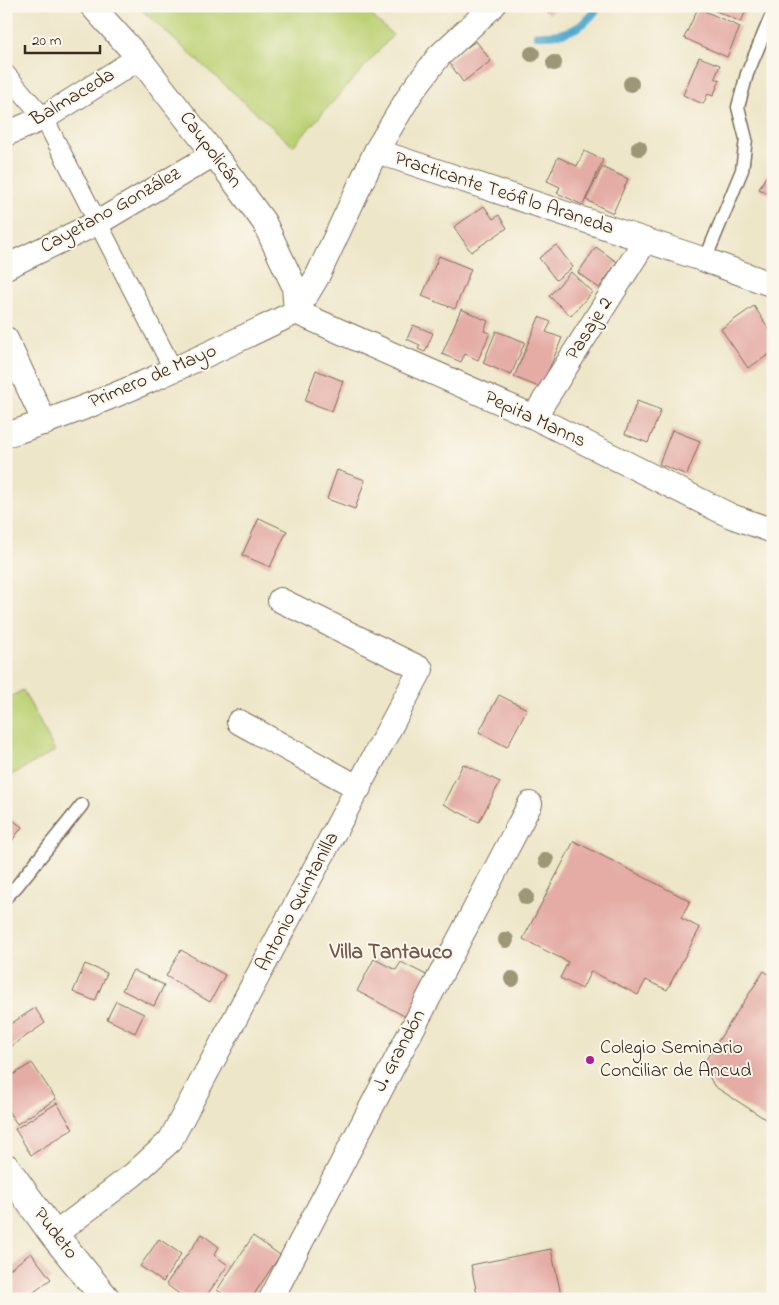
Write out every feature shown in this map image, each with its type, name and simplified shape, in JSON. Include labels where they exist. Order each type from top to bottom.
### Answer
[{"type":"street","name":"Caupolicán","points":[[92,6],[139,58],[264,222],[294,286],[296,312]]},
{"type":"street","points":[[376,151],[411,93],[439,56],[493,6]]},
{"type":"street","name":"Balmaceda","points":[[6,134],[44,118],[139,58]]},
{"type":"street","points":[[6,74],[44,118],[174,371]]},
{"type":"street","name":"Practicante Teófilo Araneda","points":[[296,312],[317,277],[376,151],[706,260],[773,285]]},
{"type":"street","name":"Cayetano González","points":[[6,267],[98,222],[214,154]]},
{"type":"street","name":"Pasaje 2","points":[[534,417],[645,241]]},
{"type":"street","name":"Primero de Mayo","points":[[6,436],[44,423],[174,371],[296,312]]},
{"type":"street","name":"Pepita Manns","points":[[296,312],[534,417],[731,516],[773,531]]},
{"type":"street","points":[[6,340],[44,423]]},
{"type":"street","name":"Antonio Quintanilla","points":[[54,1235],[134,1174],[170,1141],[421,669],[280,600]]},
{"type":"street","points":[[238,722],[359,788]]},
{"type":"street","name":"J. Grandón","points":[[271,1299],[530,804]]},
{"type":"street","name":"Pudeto","points":[[6,1168],[54,1235],[106,1299]]},
{"type":"lane","points":[[706,260],[742,170],[746,139],[738,107],[747,74],[773,12]]},
{"type":"lane","points":[[6,897],[16,888],[82,805]]},
{"type":"green space","points":[[137,6],[361,6],[393,35],[293,146]]},
{"type":"green space","points":[[23,690],[55,751],[6,778],[6,699]]},
{"type":"building","points":[[541,6],[557,6],[549,14]]},
{"type":"building","points":[[705,6],[748,6],[741,22]]},
{"type":"building","points":[[698,8],[740,27],[727,57],[684,38]]},
{"type":"building","points":[[476,41],[491,61],[463,82],[448,61]]},
{"type":"building","points":[[699,57],[720,65],[715,78],[720,80],[713,96],[708,94],[703,104],[683,95]]},
{"type":"building","points":[[584,151],[603,160],[583,205],[557,193],[560,187],[547,181],[558,157],[577,166]]},
{"type":"building","points":[[773,164],[773,196],[759,189]]},
{"type":"building","points":[[602,167],[628,179],[613,213],[586,200]]},
{"type":"building","points":[[484,206],[493,219],[499,215],[507,228],[471,252],[454,227]]},
{"type":"building","points":[[556,245],[573,267],[556,280],[539,258]]},
{"type":"building","points":[[596,247],[617,262],[599,288],[578,273]]},
{"type":"building","points":[[439,256],[471,269],[455,309],[422,296]]},
{"type":"building","points":[[571,272],[592,292],[571,316],[549,296]]},
{"type":"building","points":[[754,306],[773,335],[773,352],[748,368],[721,329]]},
{"type":"building","points":[[461,309],[488,321],[484,331],[490,333],[478,360],[465,354],[461,362],[442,354]]},
{"type":"building","points":[[539,317],[551,322],[546,332],[562,338],[541,388],[514,377]]},
{"type":"building","points":[[413,325],[433,333],[425,352],[418,349],[420,345],[407,339]]},
{"type":"building","points":[[496,331],[525,342],[511,375],[483,363]]},
{"type":"building","points":[[316,370],[343,381],[332,411],[305,401]]},
{"type":"building","points":[[637,401],[661,410],[648,443],[625,434]]},
{"type":"building","points":[[672,430],[700,441],[687,475],[659,464]]},
{"type":"building","points":[[337,470],[365,480],[355,509],[327,499]]},
{"type":"building","points":[[259,518],[287,531],[270,567],[242,555]]},
{"type":"building","points":[[499,695],[527,709],[507,747],[479,732]]},
{"type":"building","points":[[463,764],[500,782],[479,822],[443,804]]},
{"type":"building","points":[[6,815],[22,827],[6,849]]},
{"type":"building","points":[[574,841],[690,901],[681,918],[700,928],[667,990],[646,980],[638,995],[591,971],[582,989],[560,978],[568,962],[523,939]]},
{"type":"building","points":[[181,950],[225,975],[210,1002],[166,976]]},
{"type":"building","points":[[374,959],[396,970],[401,962],[430,977],[412,1020],[357,991]]},
{"type":"building","points":[[85,964],[107,973],[95,1001],[73,992]]},
{"type":"building","points":[[133,970],[164,985],[154,1006],[122,990]]},
{"type":"building","points":[[764,971],[773,977],[773,1124],[714,1086],[703,1064]]},
{"type":"building","points":[[116,1001],[144,1014],[135,1033],[107,1019]]},
{"type":"building","points":[[35,1008],[45,1023],[9,1048],[6,1044],[6,1027]]},
{"type":"building","points":[[32,1063],[56,1099],[17,1124],[6,1108],[6,1079]]},
{"type":"building","points":[[57,1103],[73,1129],[31,1155],[15,1129]]},
{"type":"building","points":[[202,1234],[219,1247],[214,1255],[228,1265],[204,1299],[186,1299],[166,1284]]},
{"type":"building","points":[[253,1236],[280,1255],[251,1299],[230,1299],[217,1290]]},
{"type":"building","points":[[159,1239],[181,1254],[163,1282],[140,1266]]},
{"type":"building","points":[[551,1249],[562,1299],[478,1299],[471,1265]]},
{"type":"building","points":[[31,1253],[51,1279],[25,1299],[9,1299],[6,1295],[6,1272]]},
{"type":"waterway","points":[[537,35],[565,33],[572,30],[586,21],[599,6]]},
{"type":"place","name":"Colegio Seminario Conciliar de Ancud","points":[[590,1060]]},
{"type":"district","name":"Villa Tantauco","points":[[391,953]]}]
